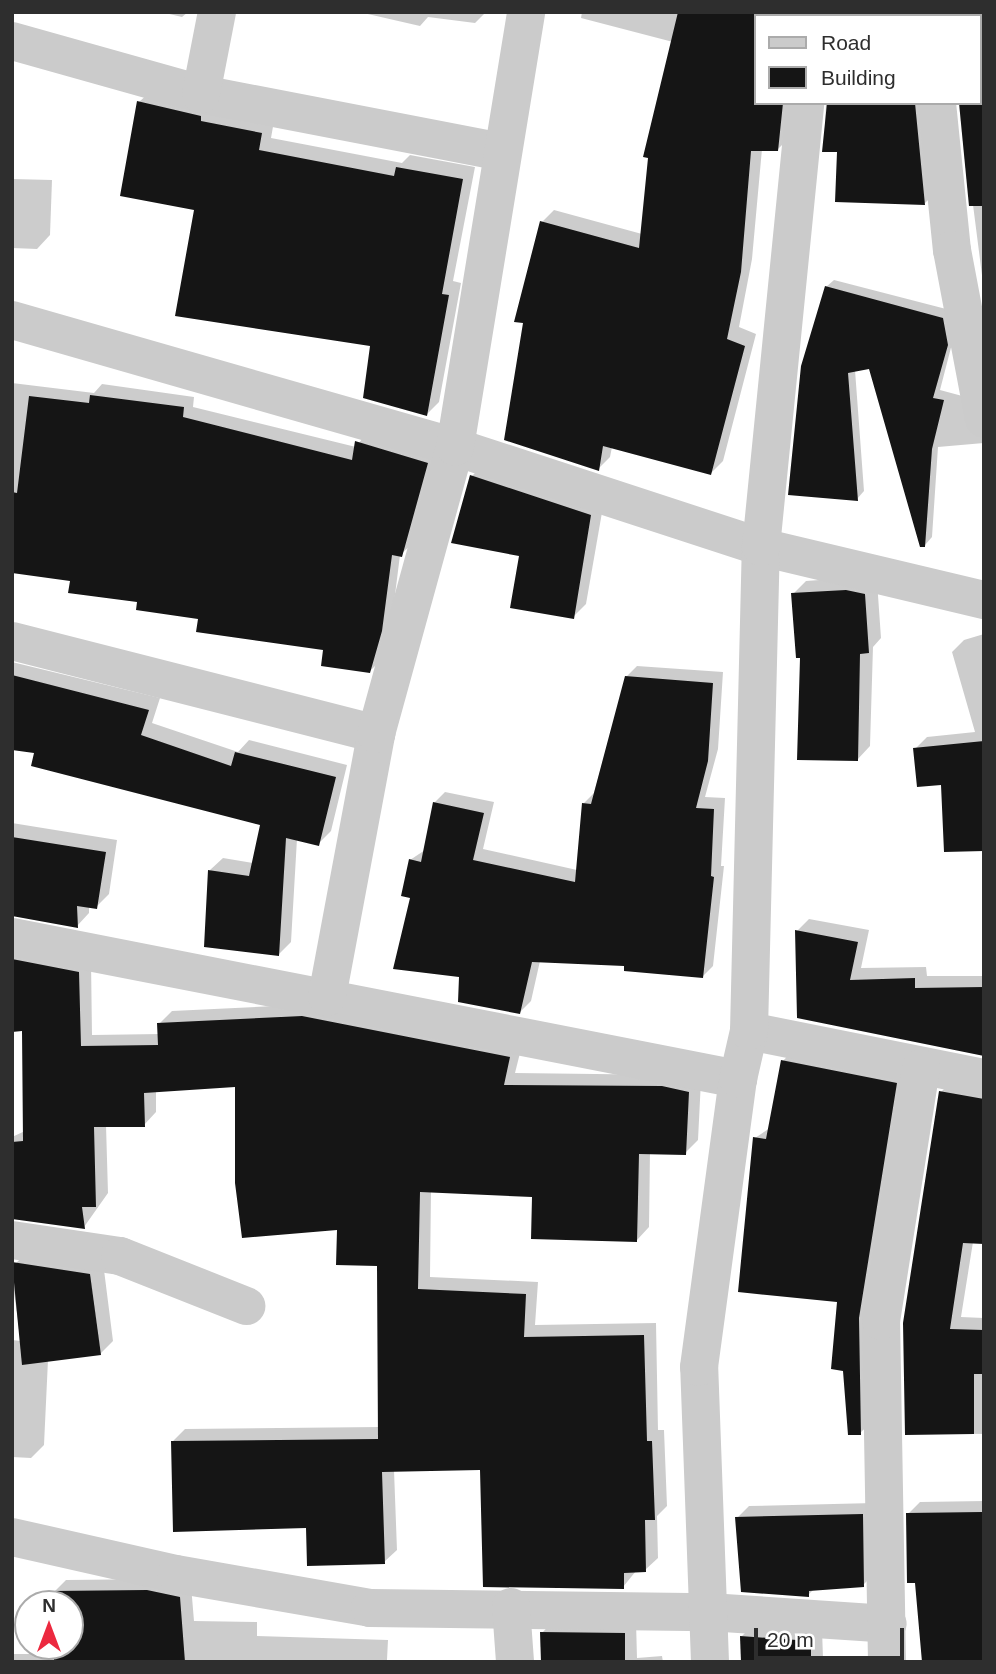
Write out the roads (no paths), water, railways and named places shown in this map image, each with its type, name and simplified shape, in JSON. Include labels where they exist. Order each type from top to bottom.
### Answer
[{"type":"street","points":[[201,94],[217,12]]},
{"type":"street","points":[[327,998],[376,734],[455,447],[501,152],[526,12]]},
{"type":"street","points":[[12,41],[201,94],[501,152]]},
{"type":"street","points":[[710,1662],[699,1367],[738,1079],[750,1031],[761,547],[805,105]]},
{"type":"street","points":[[937,105],[952,250],[984,419]]},
{"type":"street","points":[[12,320],[455,447],[761,547],[984,600]]},
{"type":"street","points":[[12,641],[376,734]]},
{"type":"street","points":[[12,937],[738,1079]]},
{"type":"street","points":[[750,1031],[921,1068],[984,1078]]},
{"type":"street","points":[[887,1662],[881,1321],[921,1068]]},
{"type":"street","points":[[12,1240],[120,1256],[246,1306]]},
{"type":"street","points":[[12,1537],[177,1574],[370,1608],[511,1607],[709,1612],[888,1623]]},
{"type":"street","points":[[511,1607],[515,1662]]}]
